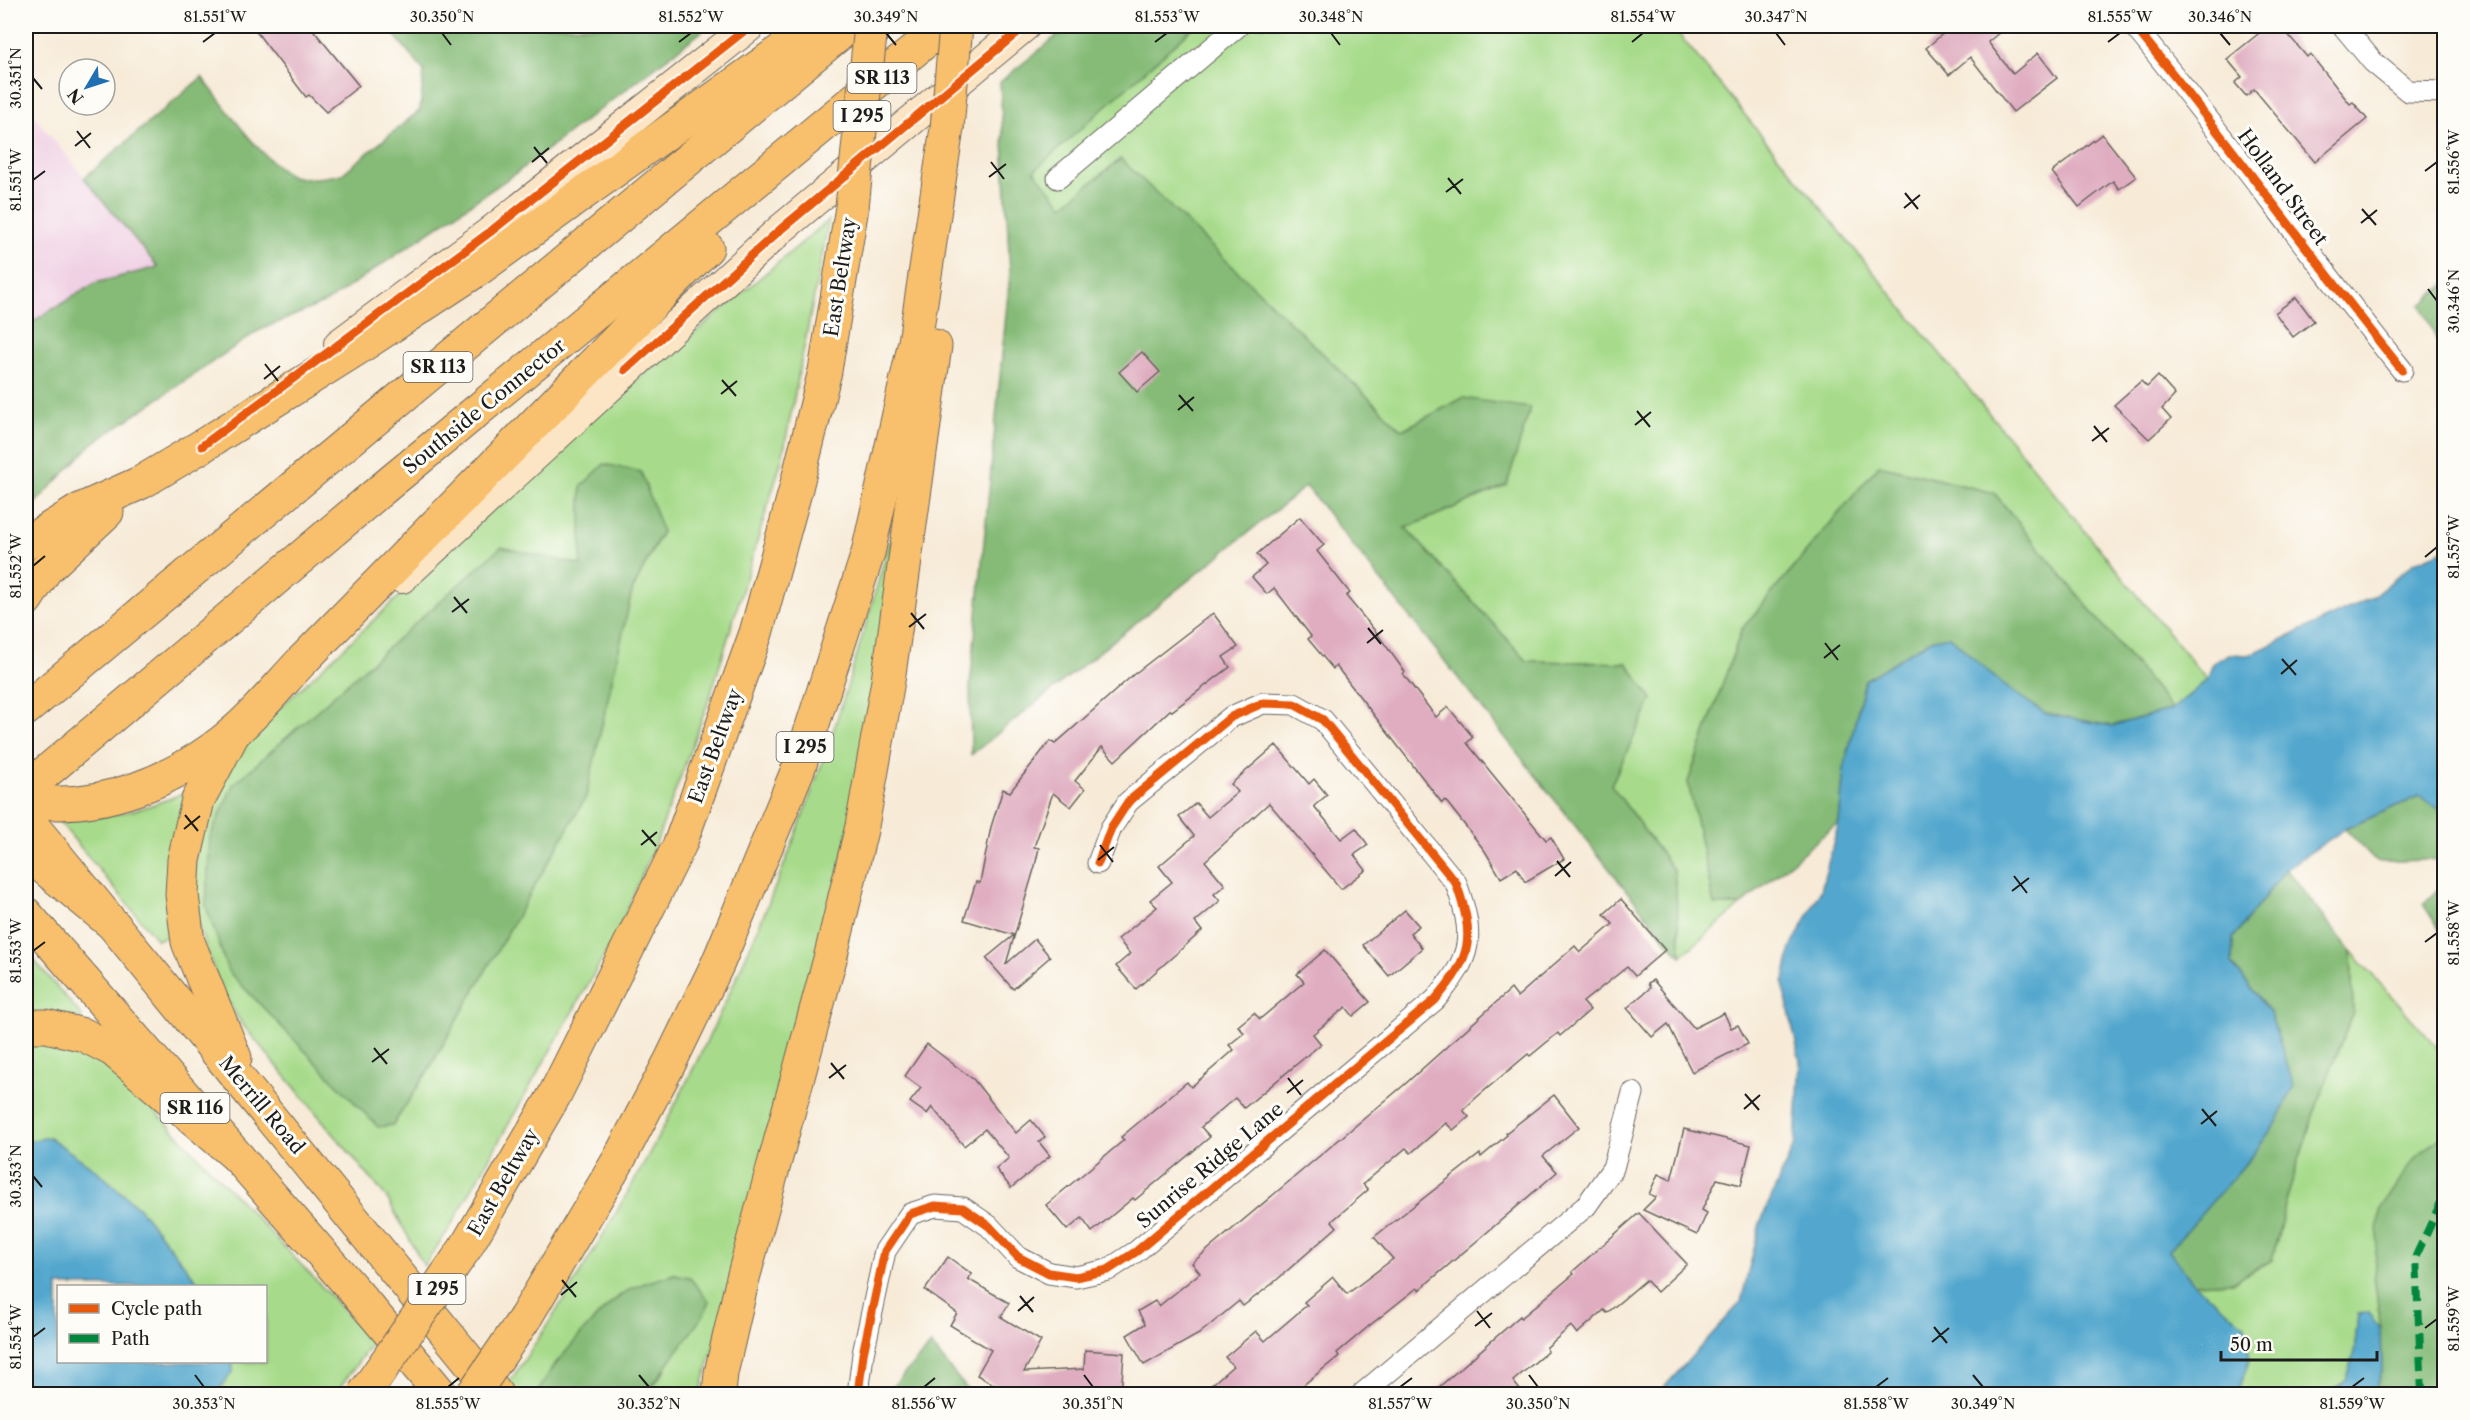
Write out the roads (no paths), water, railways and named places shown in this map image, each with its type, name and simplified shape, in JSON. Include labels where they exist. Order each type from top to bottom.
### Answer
[{"type":"main road","points":[[26,543],[80,510],[142,482],[355,350],[477,270],[815,26]]},
{"type":"main road","name":"SR 113","points":[[26,708],[849,26]]},
{"type":"main road","name":"East Beltway","points":[[364,1395],[466,1247],[554,1096],[680,844],[756,633],[795,492],[825,371],[852,207],[871,26]]},
{"type":"main road","name":"Southside Connector","points":[[26,789],[387,485],[944,26]]},
{"type":"main road","name":"I 295","points":[[472,1395],[525,1318],[618,1161],[671,1060],[722,952],[799,767],[868,553],[915,342],[940,188],[956,26]]},
{"type":"main road","points":[[26,800],[47,804],[79,802],[157,782],[192,764],[234,732],[711,244],[756,183]]},
{"type":"main road","points":[[718,1387],[742,1281],[791,1107],[862,826],[888,681],[936,334],[940,188]]},
{"type":"main road","points":[[26,600],[46,569],[74,540],[142,482]]},
{"type":"main road","points":[[234,732],[198,800],[184,860],[182,895],[188,942],[249,1091]]},
{"type":"main road","name":"Merrill Road","points":[[26,818],[496,1395]]},
{"type":"main road","points":[[26,853],[115,926]]},
{"type":"main road","name":"SR 116","points":[[27,915],[239,1158],[441,1395]]},
{"type":"main road","points":[[26,1026],[46,1026],[84,1035],[113,1050],[239,1158]]},
{"type":"street","points":[[202,446],[490,232],[750,26]]},
{"type":"street","points":[[303,660],[421,563],[625,370],[781,229],[1025,26]]},
{"type":"street","points":[[1058,178],[1238,26]]},
{"type":"street","name":"Holland Street","points":[[2134,26],[2209,116],[2316,263],[2402,370]]},
{"type":"street","points":[[2343,26],[2373,62],[2408,91],[2445,92]]},
{"type":"street","name":"Sunrise Ridge Lane","points":[[858,1395],[863,1354],[885,1251],[910,1214],[935,1206],[963,1208],[988,1226],[1018,1257],[1049,1273],[1076,1277],[1108,1270],[1137,1251],[1435,1000],[1458,974],[1468,941],[1467,915],[1456,883],[1323,720],[1294,704],[1263,703],[1231,717],[1128,802],[1111,828],[1098,863]]},
{"type":"street","points":[[1362,1395],[1586,1206],[1613,1168],[1633,1093]]},
{"type":"water","points":[[2444,550],[2444,813],[2419,796],[2345,829],[2286,869],[2233,938],[2232,964],[2270,1012],[2294,1086],[2277,1122],[2252,1156],[2169,1251],[2194,1284],[2245,1325],[2250,1360],[2236,1394],[1658,1394],[1741,1302],[1760,1223],[1795,1143],[1800,1061],[1783,984],[1791,948],[1821,890],[1839,822],[1844,769],[1865,680],[1930,640],[1949,636],[2002,684],[2046,714],[2112,726],[2172,709],[2207,680],[2213,663],[2229,654],[2249,655],[2373,597],[2415,562]]},
{"type":"water","points":[[49,1137],[96,1170],[139,1208],[200,1285],[57,1285],[57,1363],[232,1363],[233,1371],[216,1394],[26,1394],[26,1142]]},
{"type":"water","points":[[2368,1313],[2381,1329],[2382,1372],[2373,1394],[2325,1394],[2346,1381],[2354,1356],[2358,1314]]}]
